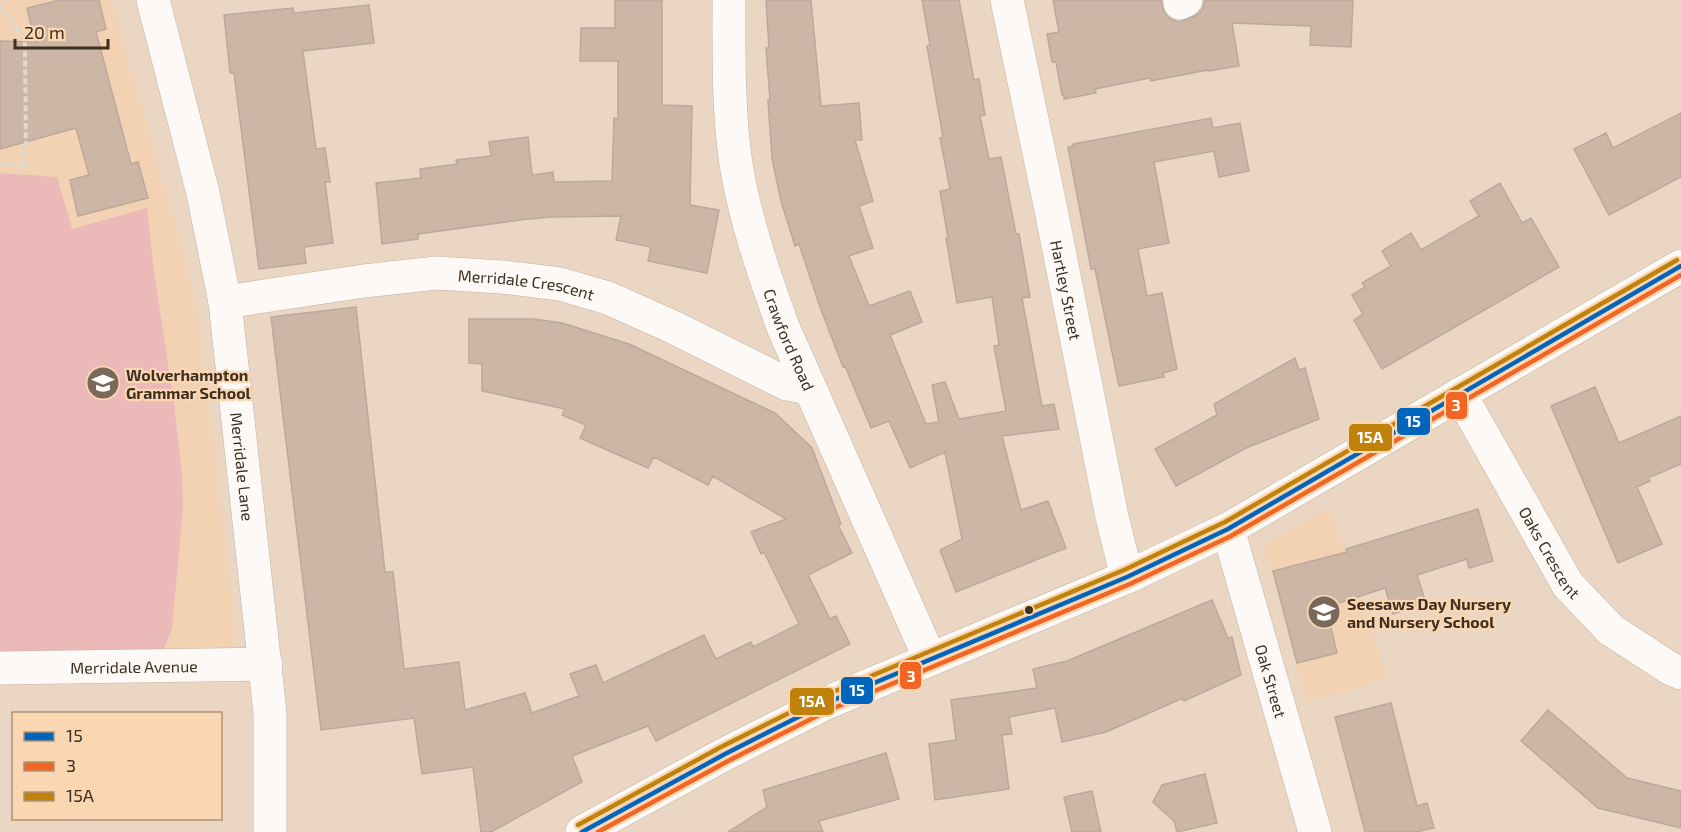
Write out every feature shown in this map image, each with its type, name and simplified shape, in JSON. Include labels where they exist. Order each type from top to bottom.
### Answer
[{"type":"street","name":"Merridale Lane","points":[[153,0],[202,193],[225,302],[266,664],[270,713],[270,832]]},
{"type":"street","name":"Crawford Road","points":[[729,0],[730,107],[736,165],[745,209],[763,271],[810,388],[930,659]]},
{"type":"street","name":"Hartley Street","points":[[1006,0],[1050,205],[1112,517],[1127,577]]},
{"type":"street","points":[[582,832],[725,754],[824,704],[1127,577],[1228,529],[1681,266]]},
{"type":"street","name":"Merridale Crescent","points":[[225,302],[364,281],[436,273],[502,277],[560,284],[608,298],[675,328],[787,384],[810,388]]},
{"type":"street","name":"Oaks Crescent","points":[[1460,394],[1568,585],[1611,630],[1671,669],[1681,673]]},
{"type":"street","name":"Oak Street","points":[[1228,529],[1314,832]]},
{"type":"street","name":"Merridale Avenue","points":[[0,668],[266,664]]},
{"type":"path","points":[[0,5],[25,42],[26,165],[0,164]]},
{"type":"shaded area","name":"Wolverhampton Grammar School","points":[[0,0],[111,0],[185,261],[197,312],[238,652],[0,655]]},
{"type":"shaded area","name":"Wolverhampton Grammar School","points":[[0,173],[57,177],[72,229],[147,208],[182,475],[183,508],[172,629],[162,653],[0,655]]},
{"type":"shaded area","name":"Seesaws Day Nursery and Nursery School","points":[[1329,507],[1387,678],[1307,702],[1264,546]]},
{"type":"building","points":[[60,0],[99,0],[106,29],[96,32],[131,164],[138,162],[148,198],[78,216],[70,180],[89,175],[76,128],[0,149],[0,41],[35,42],[27,8]]},
{"type":"building","points":[[615,0],[662,0],[662,105],[692,106],[690,205],[719,210],[707,273],[648,261],[651,247],[616,240],[621,216],[520,220],[418,234],[418,239],[382,244],[376,183],[421,178],[420,169],[457,164],[456,160],[491,156],[489,142],[528,137],[532,175],[553,172],[554,182],[612,181],[614,118],[618,119],[618,61],[580,61],[581,28],[615,28]]},
{"type":"building","points":[[766,0],[811,0],[821,106],[859,103],[862,140],[855,140],[873,201],[859,206],[873,248],[849,256],[869,306],[910,291],[922,322],[890,335],[926,424],[939,422],[932,385],[945,382],[959,419],[1006,411],[994,346],[999,345],[992,297],[957,303],[940,191],[950,189],[940,138],[943,137],[927,46],[930,45],[922,0],[959,0],[974,80],[979,79],[985,115],[980,116],[989,159],[1001,157],[1016,234],[1019,234],[1030,297],[1022,298],[1042,406],[1054,404],[1059,429],[1002,436],[1021,510],[1048,501],[1066,548],[956,592],[940,550],[962,539],[945,452],[910,468],[889,421],[871,428],[845,366],[843,367],[799,244],[795,246],[781,201],[772,158],[766,48],[769,48]]},
{"type":"building","points":[[1053,0],[1161,0],[1164,12],[1170,19],[1179,22],[1195,16],[1202,10],[1205,0],[1353,0],[1351,47],[1310,45],[1311,26],[1232,23],[1239,66],[1151,81],[1150,78],[1095,89],[1096,93],[1064,99],[1056,62],[1052,62],[1047,34],[1059,32]]},
{"type":"building","points":[[369,5],[374,43],[303,51],[316,149],[325,148],[330,182],[325,182],[333,243],[304,247],[306,263],[259,269],[234,73],[230,73],[224,15],[293,8],[294,13]]},
{"type":"building","points":[[1681,113],[1681,177],[1609,215],[1574,149],[1606,133],[1613,148]]},
{"type":"building","points":[[1211,118],[1213,128],[1240,123],[1249,171],[1219,177],[1214,151],[1154,162],[1169,243],[1138,249],[1147,296],[1162,293],[1177,369],[1163,373],[1164,377],[1119,386],[1095,269],[1091,269],[1068,147],[1073,144]]},
{"type":"building","points":[[1500,183],[1522,223],[1531,218],[1559,267],[1382,369],[1354,320],[1363,314],[1352,295],[1365,287],[1362,283],[1391,266],[1382,251],[1411,233],[1421,250],[1479,216],[1470,201]]},
{"type":"building","points":[[356,307],[385,572],[393,572],[404,669],[459,662],[465,710],[525,693],[532,713],[579,696],[570,674],[596,665],[603,683],[704,635],[716,659],[751,642],[753,647],[799,624],[764,552],[761,554],[751,532],[786,519],[713,476],[708,485],[654,457],[648,468],[580,438],[586,425],[562,415],[565,409],[482,391],[482,364],[469,363],[469,319],[534,319],[562,323],[629,344],[775,413],[812,448],[841,524],[838,525],[852,553],[808,575],[830,619],[836,616],[850,644],[656,741],[648,726],[572,756],[582,782],[491,832],[481,832],[473,767],[422,774],[414,718],[321,730],[271,317]]},
{"type":"building","points":[[1295,358],[1299,370],[1305,368],[1319,419],[1246,448],[1176,486],[1155,449],[1217,415],[1214,404]]},
{"type":"building","points":[[1595,387],[1619,443],[1681,416],[1681,464],[1648,478],[1650,481],[1637,487],[1662,544],[1618,563],[1551,406]]},
{"type":"building","points":[[1478,509],[1493,561],[1469,568],[1467,559],[1417,575],[1426,603],[1393,614],[1385,588],[1326,607],[1337,653],[1297,663],[1273,571],[1347,552],[1346,549]]},
{"type":"building","points":[[1212,600],[1228,638],[1232,637],[1241,675],[1106,732],[1062,742],[1055,708],[1009,717],[1012,734],[1002,735],[1009,789],[935,800],[929,744],[956,740],[951,700],[1037,688],[1033,669],[1067,661]]},
{"type":"building","points":[[1391,703],[1417,806],[1427,803],[1434,828],[1416,832],[1365,832],[1335,717]]},
{"type":"building","points":[[1548,710],[1627,778],[1681,791],[1681,828],[1598,808],[1521,741]]},
{"type":"building","points":[[886,753],[899,799],[819,821],[823,832],[728,832],[767,807],[763,790]]},
{"type":"building","points":[[1205,774],[1217,823],[1177,832],[1174,821],[1153,802],[1162,785]]},
{"type":"building","points":[[1092,791],[1101,832],[1072,832],[1064,797]]},
{"type":"transit line","name":"15A","points":[[578,825],[721,747],[821,697],[1124,570],[1225,522],[1677,260]]},
{"type":"transit line","name":"15","points":[[582,832],[725,754],[824,704],[1127,577],[1228,529],[1681,266]]},
{"type":"transit line","name":"3","points":[[598,832],[728,761],[827,711],[1130,584],[1231,536],[1681,275]]},
{"type":"place","name":"Wolverhampton Grammar School","points":[[103,383]]},
{"type":"place","name":"Seesaws Day Nursery and Nursery School","points":[[1324,612]]}]
